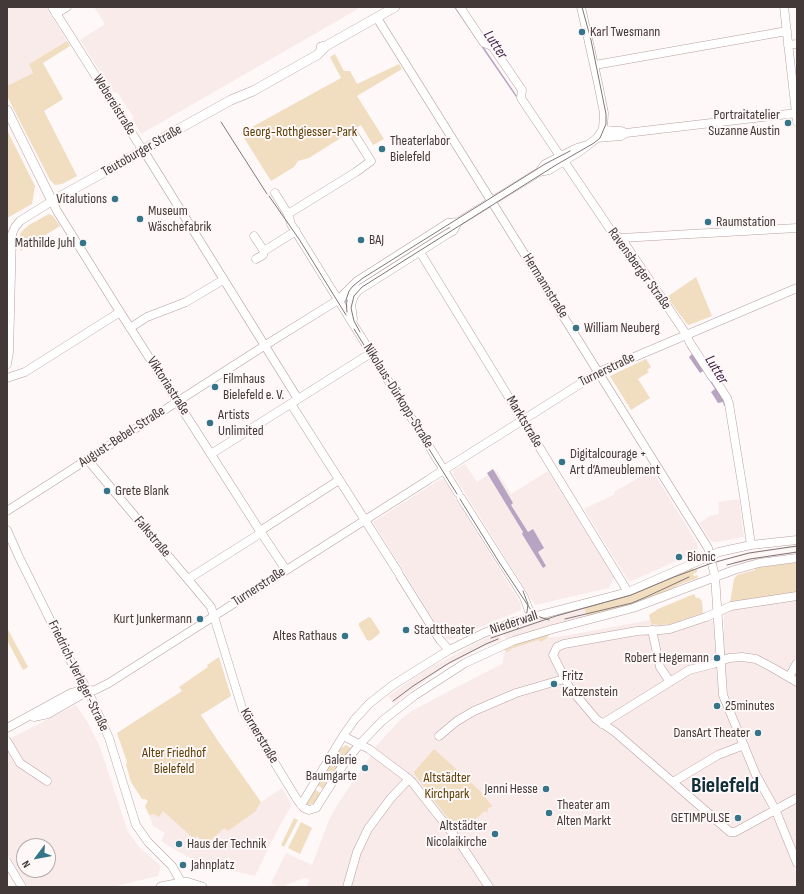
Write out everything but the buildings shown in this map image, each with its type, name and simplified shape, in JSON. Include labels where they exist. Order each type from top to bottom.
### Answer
[{"type":"street","points":[[54,10],[67,7]]},
{"type":"street","name":"Teutoburger Straße","points":[[52,201],[231,100],[250,86],[314,50],[326,46],[395,7]]},
{"type":"street","name":"Ravensberger Straße","points":[[460,7],[484,43],[492,46],[495,50],[522,90],[521,98],[614,235],[621,238],[727,398],[751,545]]},
{"type":"street","points":[[581,7],[595,65],[604,113],[603,129],[598,138]]},
{"type":"street","points":[[784,7],[797,122]]},
{"type":"street","name":"Webereistraße","points":[[54,10],[143,150],[264,346],[294,402],[298,415],[440,640],[449,650]]},
{"type":"street","name":"Hermannstraße","points":[[377,18],[599,372],[711,555]]},
{"type":"street","points":[[595,65],[787,31]]},
{"type":"street","points":[[788,45],[797,44]]},
{"type":"street","points":[[7,110],[52,201],[18,222],[12,234],[9,352],[7,364]]},
{"type":"street","name":"August-Bebel-Straße","points":[[338,300],[357,281],[448,223],[458,222],[539,172],[549,170],[562,158],[598,138],[621,136],[626,133],[796,113]]},
{"type":"street","name":"August-Bebel-Straße","points":[[603,129],[611,131],[621,130],[626,133]]},
{"type":"street","points":[[288,214],[371,161],[352,130]]},
{"type":"street","name":"Nikolaus-Dürkopp-Straße","points":[[275,193],[288,214],[290,222],[338,300],[524,597],[531,616]]},
{"type":"street","name":"Viktoriastraße","points":[[52,201],[130,328],[260,532],[286,570]]},
{"type":"street","name":"August-Bebel-Straße","points":[[7,511],[264,346],[338,300],[359,290],[453,231],[458,222]]},
{"type":"street","points":[[621,238],[797,228]]},
{"type":"street","points":[[256,259],[263,255],[264,251],[296,231]]},
{"type":"street","points":[[254,236],[264,251]]},
{"type":"street","name":"Marktstraße","points":[[420,252],[628,592]]},
{"type":"street","points":[[130,328],[147,317],[186,302],[223,280]]},
{"type":"street","name":"Turnerstraße","points":[[7,728],[71,693],[98,689],[109,683],[599,372],[797,288]]},
{"type":"street","points":[[357,330],[351,308],[353,298],[359,290]]},
{"type":"street","points":[[7,378],[25,372],[120,312]]},
{"type":"street","points":[[211,454],[371,353]]},
{"type":"street","name":"Falkstraße","points":[[87,459],[188,579],[210,607],[214,616]]},
{"type":"street","points":[[188,579],[339,480]]},
{"type":"street","name":"Friedrich-Verleger-Straße","points":[[7,530],[70,660],[88,691],[109,738],[136,825],[148,842],[172,866],[181,882]]},
{"type":"street","name":"Niederwall","points":[[797,540],[751,545],[711,555],[628,592],[531,616],[488,631],[449,650],[383,692],[355,719],[343,736],[303,807],[309,810],[316,808],[345,762],[386,717],[414,696],[452,671],[495,649],[513,641],[553,628],[633,608],[715,576],[755,564],[797,558]]},
{"type":"street","points":[[711,555],[715,576],[723,695],[759,781],[775,809],[797,863]]},
{"type":"street","points":[[797,596],[731,606],[670,629],[637,631],[564,644],[555,649],[553,655],[564,679],[596,719],[615,732],[730,832],[735,832],[797,798]]},
{"type":"street","name":"Körnerstraße","points":[[214,616],[243,711],[303,807]]},
{"type":"street","points":[[652,630],[660,667],[670,682]]},
{"type":"street","points":[[602,724],[689,670],[729,658],[742,657],[756,659],[797,682]]},
{"type":"street","points":[[789,677],[797,663]]},
{"type":"street","points":[[439,736],[457,721],[474,711],[516,693],[564,679]]},
{"type":"street","points":[[343,736],[360,744],[409,779],[417,787],[452,832],[489,887]]},
{"type":"street","points":[[7,741],[20,762],[47,781]]},
{"type":"street","points":[[673,782],[718,755],[744,745]]},
{"type":"street","points":[[346,887],[357,852],[370,825],[391,798],[409,779]]},
{"type":"street","points":[[7,862],[22,887]]},
{"type":"street","points":[[161,887],[181,882],[188,882],[202,887]]},
{"type":"shaded area","points":[[7,7],[46,7],[67,41],[29,64],[33,73],[9,85],[7,81]]},
{"type":"shaded area","points":[[94,7],[357,7],[358,9],[141,134],[132,119],[134,118],[117,92],[114,93],[80,40],[105,24]]},
{"type":"shaded area","points":[[454,7],[457,8],[517,96],[516,97]]},
{"type":"shaded area","points":[[688,346],[724,398],[726,405],[724,406],[723,402],[718,403],[711,392],[715,389],[703,371],[700,373],[689,357],[692,354],[687,347]]},
{"type":"shaded area","points":[[465,464],[477,482],[496,470],[511,494],[548,471],[614,577],[609,588],[535,605],[453,474],[454,470]]},
{"type":"shaded area","points":[[493,469],[513,503],[511,505],[528,532],[533,529],[544,548],[538,552],[546,566],[543,568],[487,473]]},
{"type":"shaded area","points":[[652,470],[697,543],[698,548],[695,553],[629,582],[584,509],[615,494],[614,492]]},
{"type":"shaded area","points":[[441,479],[444,480],[521,604],[521,610],[450,640],[445,638],[373,522]]},
{"type":"shaded area","points":[[739,499],[744,537],[716,542],[711,541],[699,523],[710,516],[719,514],[718,502]]},
{"type":"shaded area","points":[[797,545],[797,547],[733,558],[732,556],[757,551]]},
{"type":"shaded area","points":[[797,551],[797,554],[734,564],[734,561]]},
{"type":"shaded area","points":[[797,592],[797,852],[793,846],[781,816],[783,808],[781,802],[776,802],[761,777],[726,694],[723,652],[724,614],[730,603]]},
{"type":"shaded area","points":[[584,607],[587,617],[539,628],[506,640],[502,631],[512,626]]},
{"type":"shaded area","points":[[703,613],[708,620],[713,621],[714,623],[717,659],[715,666],[717,668],[720,698],[738,740],[740,750],[743,753],[755,783],[768,805],[766,811],[775,819],[797,875],[797,887],[307,887],[309,879],[304,878],[281,887],[271,883],[286,853],[312,865],[329,820],[339,802],[370,757],[374,748],[402,718],[449,691],[502,664],[505,650],[543,638],[564,636],[650,620],[651,624],[682,621]]},
{"type":"shaded area","points":[[499,633],[502,640],[483,647],[446,666],[394,704],[388,696],[426,670],[486,638]]},
{"type":"shaded area","points":[[76,705],[88,723],[100,747],[128,832],[139,847],[161,866],[158,876],[112,887],[28,887],[22,878],[56,878],[56,838],[16,838],[16,868],[7,853],[7,740]]},
{"type":"shaded area","points":[[282,788],[292,805],[280,825],[255,876],[195,861],[172,848],[161,841],[165,833],[153,826],[149,815],[163,810],[194,839],[197,836],[224,827],[228,831],[255,812],[261,802]]},
{"type":"green space","points":[[67,41],[70,46],[43,63],[63,99],[44,111],[77,176],[62,184],[55,185],[50,180],[7,96],[7,81],[9,85],[33,73],[29,64]]},
{"type":"green space","name":"Georg-Rothgiesser-Park","points":[[335,54],[344,71],[350,71],[357,84],[399,64],[402,69],[357,96],[384,139],[373,145],[361,125],[309,158],[298,161],[294,167],[271,181],[241,133],[341,78],[330,57]]},
{"type":"green space","points":[[7,130],[35,186],[32,204],[7,218]]},
{"type":"green space","points":[[49,214],[53,216],[60,226],[20,251],[21,232],[29,225]]},
{"type":"green space","points":[[696,277],[712,316],[689,325],[667,297]]},
{"type":"green space","points":[[646,359],[651,367],[647,370],[649,372],[638,379],[650,398],[631,410],[610,376]]},
{"type":"green space","points":[[797,562],[797,592],[730,603],[734,579],[737,575],[755,570],[755,568]]},
{"type":"green space","points":[[693,565],[693,570],[697,569],[697,572],[693,574],[694,576],[697,575],[698,578],[681,584],[649,600],[506,640],[533,630],[587,617],[584,607]]},
{"type":"green space","points":[[694,594],[696,598],[699,598],[702,601],[703,613],[671,624],[651,624],[649,615],[658,609]]},
{"type":"green space","points":[[369,617],[380,632],[370,641],[367,640],[359,626],[359,623]]},
{"type":"green space","points":[[7,628],[28,667],[23,670],[7,640]]},
{"type":"green space","points":[[549,633],[548,637],[541,642],[538,640],[511,649],[507,652],[503,648]]},
{"type":"green space","name":"Alter Friedhof Bielefeld","points":[[219,657],[231,696],[201,715],[261,802],[255,812],[228,831],[224,828],[206,845],[197,836],[194,839],[163,811],[159,817],[154,814],[149,815],[145,806],[148,801],[142,799],[131,782],[126,765],[127,762],[117,733],[182,691],[179,687],[208,667],[207,665]]},
{"type":"green space","points":[[346,745],[352,749],[325,790],[317,785],[340,749]]},
{"type":"green space","name":"Altstädter Kirchpark","points":[[434,749],[480,791],[493,807],[490,807],[487,813],[485,811],[466,827],[456,829],[415,775],[414,772]]},
{"type":"green space","points":[[314,789],[322,794],[315,803],[307,805],[306,803]]},
{"type":"green space","points":[[294,818],[298,820],[284,847],[281,845]]},
{"type":"green space","points":[[301,822],[312,828],[300,854],[288,848]]},
{"type":"tram line","points":[[360,332],[354,321],[351,308],[354,296],[362,287],[600,138],[606,124],[606,114],[591,40],[582,7]]},
{"type":"tram line","points":[[221,122],[267,194]]},
{"type":"tram line","points":[[347,312],[346,300],[349,291],[363,278],[545,164],[570,151]]},
{"type":"tram line","points":[[269,196],[299,239],[346,315]]},
{"type":"tram line","points":[[354,329],[457,494]]},
{"type":"tram line","points":[[460,499],[531,610],[537,616],[549,620]]},
{"type":"tram line","points":[[491,638],[556,616],[631,595],[712,563],[749,553],[797,546]]},
{"type":"tram line","points":[[727,565],[750,559],[797,552]]},
{"type":"tram line","points":[[565,619],[632,603],[689,577]]},
{"type":"tram line","points":[[517,629],[524,622],[527,612],[528,604],[523,591]]},
{"type":"tram line","points":[[393,701],[449,663],[498,639]]},
{"type":"place","name":"Karl Twesmann","points":[[582,32]]},
{"type":"place","name":"Portraitatelier Suzanne Austin","points":[[788,123]]},
{"type":"place","name":"Theaterlabor Bielefeld","points":[[382,149]]},
{"type":"place","name":"Vitalutions","points":[[115,199]]},
{"type":"place","name":"Museum Wäschefabrik","points":[[140,219]]},
{"type":"place","name":"Raumstation","points":[[708,222]]},
{"type":"place","name":"BAJ","points":[[361,240]]},
{"type":"place","name":"Mathilde Juhl","points":[[83,243]]},
{"type":"place","name":"William Neuberg","points":[[576,328]]},
{"type":"place","name":"Filmhaus Bielefeld e. V.","points":[[215,387]]},
{"type":"place","name":"Artists Unlimited","points":[[210,423]]},
{"type":"place","name":"Digitalcourage + Art d’Ameublement","points":[[562,462]]},
{"type":"place","name":"Grete Blank","points":[[107,491]]},
{"type":"place","name":"Bionic","points":[[679,557]]},
{"type":"place","name":"Kurt Junkermann","points":[[200,619]]},
{"type":"place","name":"Stadttheater","points":[[406,630]]},
{"type":"place","name":"Altes Rathaus","points":[[345,636]]},
{"type":"place","name":"Robert Hegemann","points":[[717,658]]},
{"type":"place","name":"Fritz Katzenstein","points":[[554,684]]},
{"type":"place","name":"25minutes","points":[[717,706]]},
{"type":"place","name":"DansArt Theater","points":[[758,733]]},
{"type":"place","name":"Galerie Baumgarte","points":[[365,768]]},
{"type":"place","name":"Jenni Hesse","points":[[546,789]]},
{"type":"place","name":"Theater am Alten Markt","points":[[549,813]]},
{"type":"place","name":"GETIMPULSE","points":[[738,818]]},
{"type":"place","name":"Altstädter Nicolaikirche","points":[[495,834]]},
{"type":"place","name":"Haus der Technik","points":[[179,844]]},
{"type":"place","name":"Jahnplatz","points":[[183,865]]},
{"type":"district","name":"Bielefeld","points":[[725,786]]},
{"type":"water label","name":"Lutter","points":[[495,45]]},
{"type":"water label","name":"Lutter","points":[[716,370]]}]
